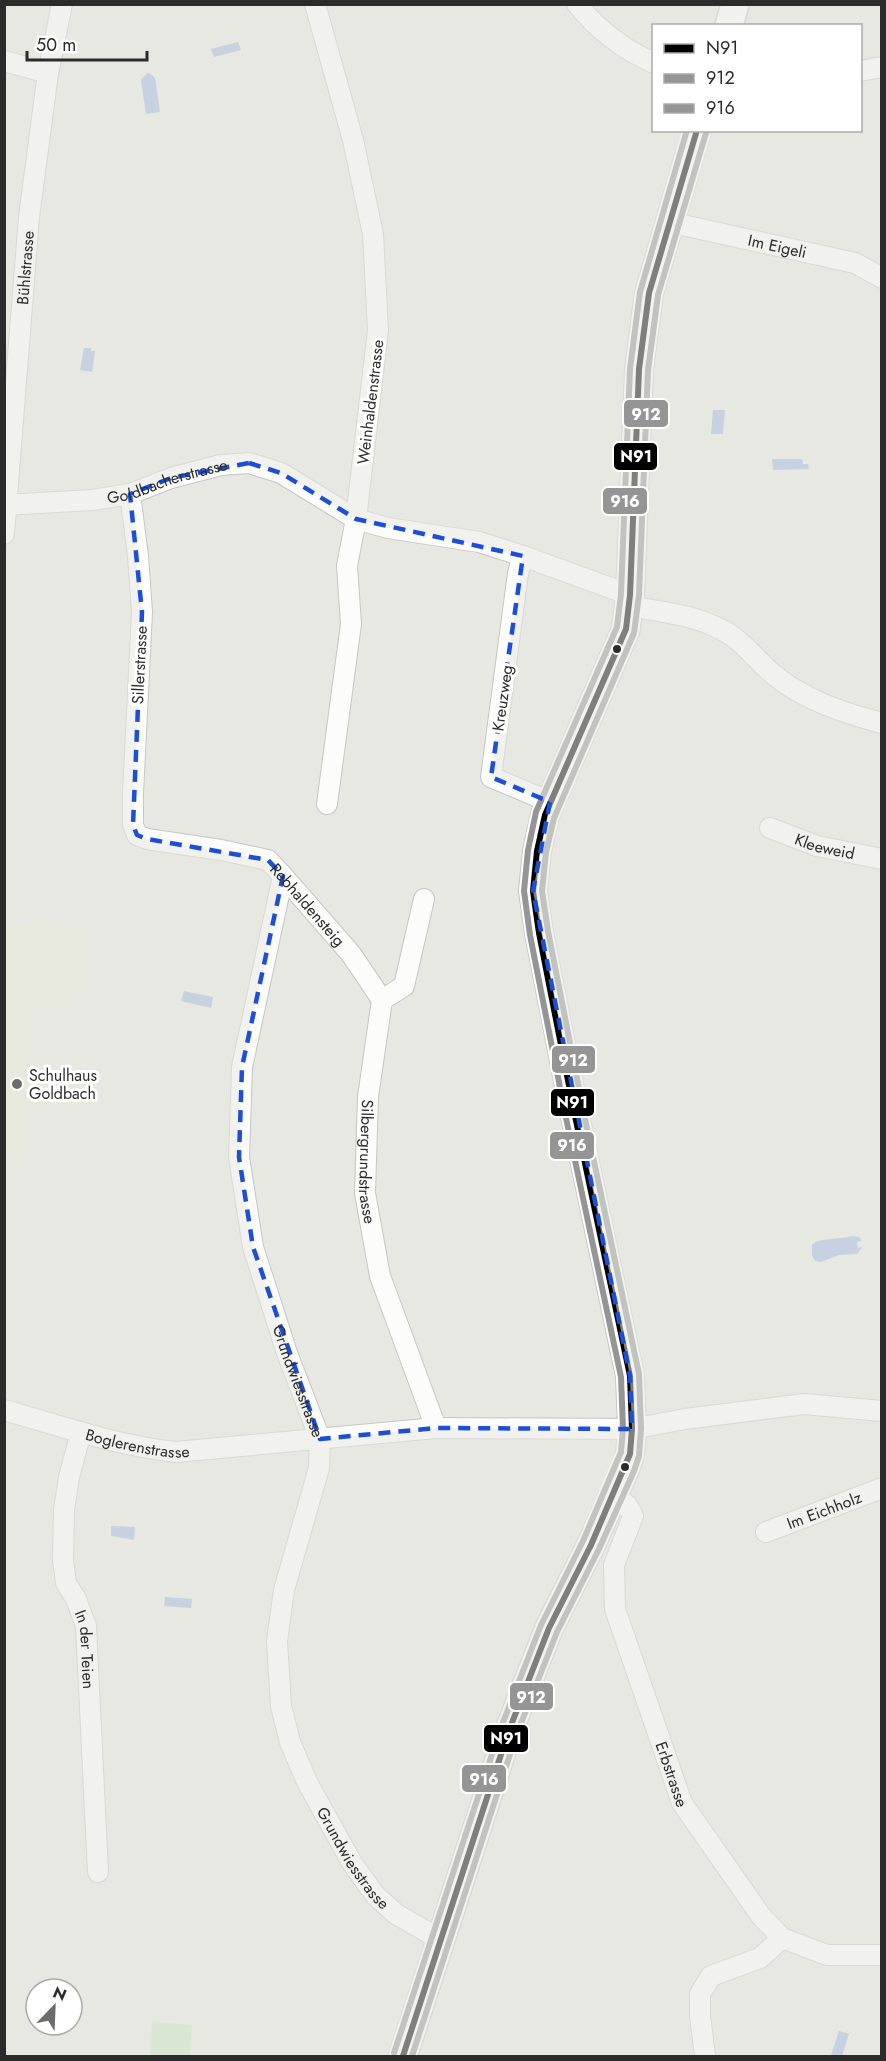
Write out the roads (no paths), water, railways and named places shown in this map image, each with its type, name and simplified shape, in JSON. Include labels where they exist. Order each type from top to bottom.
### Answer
[{"type":"main road","points":[[730,24],[735,4]]},
{"type":"main road","points":[[403,2056],[508,1733],[549,1628],[629,1460],[632,1429],[630,1376],[573,1105],[539,933],[533,891],[537,851],[550,802],[626,629],[630,601],[639,369],[649,292],[696,132]]},
{"type":"street","name":"Bühlstrasse","points":[[4,534],[29,217],[48,74],[62,4]]},
{"type":"street","name":"Weinhaldenstrasse","points":[[315,4],[353,140],[373,234],[378,330],[356,519],[347,566],[351,624],[327,804]]},
{"type":"street","points":[[577,4],[586,16],[618,44],[652,62]]},
{"type":"street","points":[[4,61],[48,74]]},
{"type":"street","points":[[862,71],[882,67]]},
{"type":"street","name":"Im Eigeli","points":[[669,222],[855,263],[882,278]]},
{"type":"street","name":"Goldbacherstrasse","points":[[6,505],[92,500],[130,494],[171,478],[221,465],[249,463],[281,473],[356,519],[388,528],[479,542],[523,555],[630,601],[719,628],[739,641],[775,676],[798,691],[828,706],[882,723]]},
{"type":"street","name":"Sillerstrasse","points":[[130,494],[142,612],[133,793],[133,825],[137,835]]},
{"type":"street","name":"Kreuzweg","points":[[523,555],[518,573],[491,777],[550,802]]},
{"type":"street","name":"Kleeweid","points":[[770,828],[817,846],[882,859]]},
{"type":"street","name":"Rebhaldensteig","points":[[137,835],[147,839],[221,850],[268,860],[351,954],[382,1000]]},
{"type":"street","name":"Grundwiesstrasse","points":[[284,876],[242,1067],[239,1157],[253,1247],[287,1353],[320,1438],[319,1468],[284,1590],[277,1641],[278,1673],[284,1715],[290,1742],[307,1782],[352,1863],[375,1895],[396,1914],[441,1940]]},
{"type":"street","points":[[382,1000],[404,986],[424,899]]},
{"type":"street","name":"Silbergrundstrasse","points":[[382,1000],[368,1097],[365,1193],[380,1276],[436,1428]]},
{"type":"street","name":"Boglerenstrasse","points":[[4,1410],[81,1432],[158,1450],[177,1452],[436,1428],[632,1429],[685,1419],[804,1404],[882,1411]]},
{"type":"street","name":"In der Teien","points":[[81,1432],[69,1477],[64,1510],[63,1560],[66,1583],[76,1599],[86,1626],[98,1872]]},
{"type":"street","name":"Im Eichholz","points":[[766,1532],[882,1488]]},
{"type":"street","name":"Erbstrasse","points":[[613,1497],[627,1505],[633,1515],[614,1565],[615,1609],[682,1803],[761,1916],[782,1938],[827,1955],[882,1955]]},
{"type":"street","points":[[705,2056],[700,1994],[711,1976],[760,1958],[782,1938]]},
{"type":"water","points":[[238,42],[241,50],[214,57],[211,49]]},
{"type":"water","points":[[149,73],[155,78],[160,112],[146,114],[141,80]]},
{"type":"water","points":[[84,348],[91,348],[91,351],[95,351],[92,372],[80,370]]},
{"type":"water","points":[[713,410],[725,410],[723,434],[711,434]]},
{"type":"water","points":[[772,459],[802,459],[803,464],[808,464],[809,469],[773,470]]},
{"type":"water","points":[[184,991],[213,997],[211,1008],[181,1001]]},
{"type":"water","points":[[859,1237],[862,1241],[857,1242],[858,1248],[863,1246],[857,1254],[839,1255],[821,1262],[815,1261],[812,1255],[812,1244],[822,1240]]},
{"type":"water","points":[[111,1526],[135,1527],[134,1540],[111,1536]]},
{"type":"water","points":[[165,1597],[192,1599],[191,1608],[164,1606]]},
{"type":"water","points":[[839,2031],[849,2034],[842,2056],[831,2055]]},
{"type":"place","name":"Schulhaus Goldbach","points":[[17,1084]]}]
